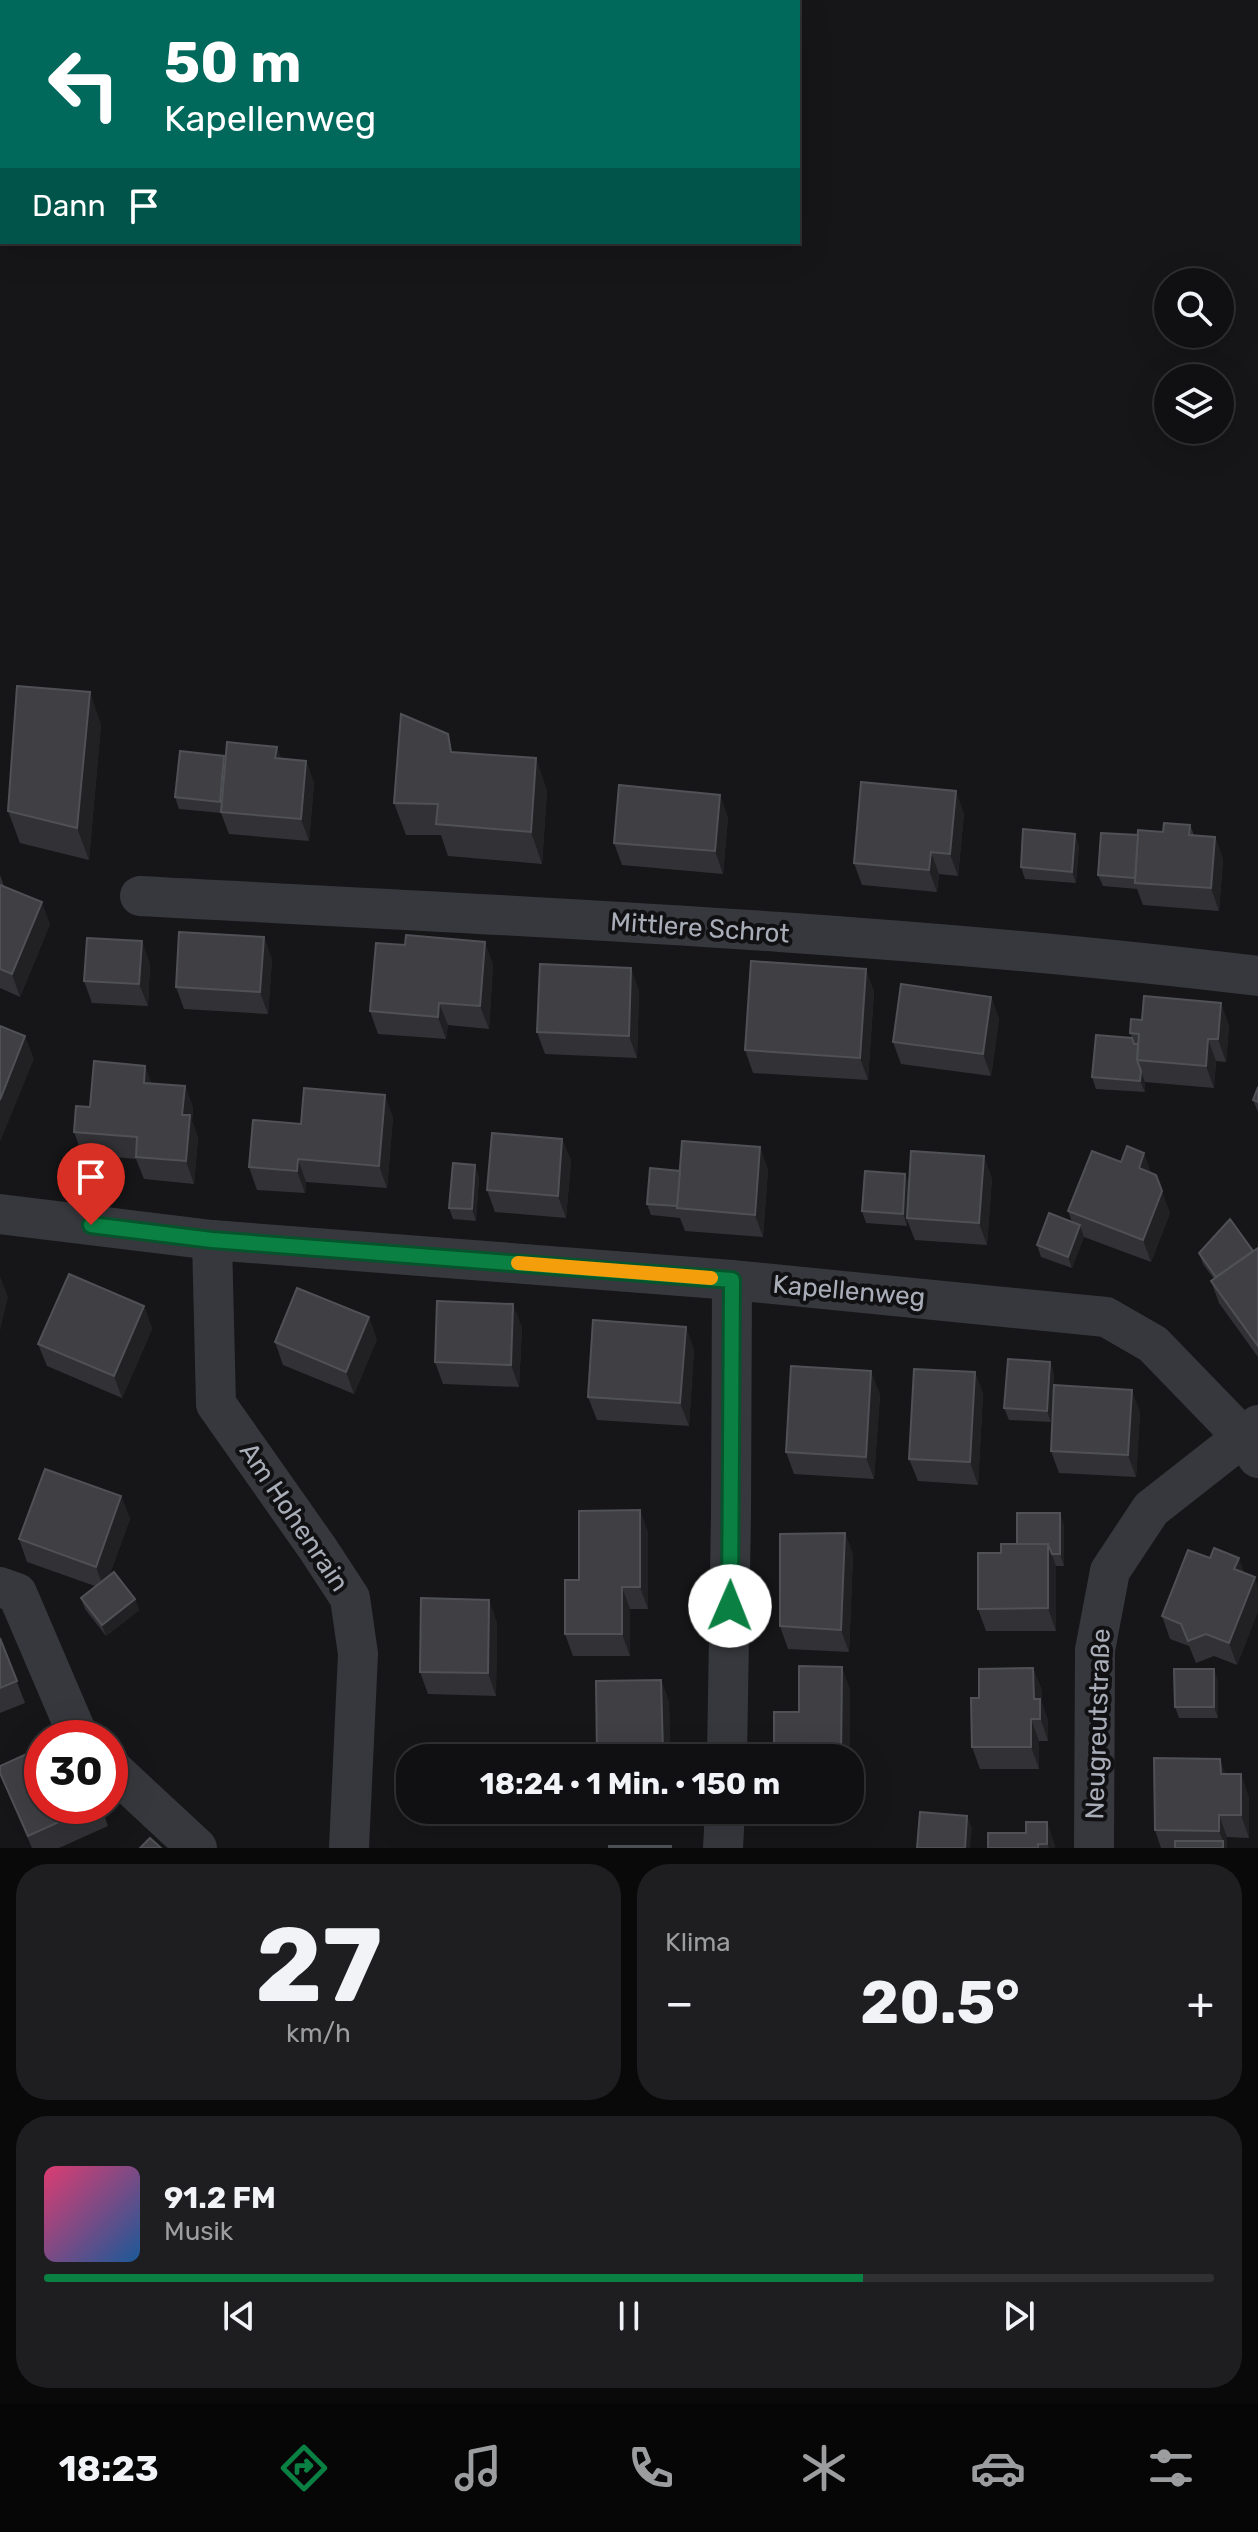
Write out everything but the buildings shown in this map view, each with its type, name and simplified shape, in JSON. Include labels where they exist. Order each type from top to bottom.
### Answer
[{"type":"street","name":"Mittlere Schrot","points":[[140,896],[704,927],[1103,957],[1258,976]]},
{"type":"street","name":"Kapellenweg","points":[[0,1214],[212,1240],[732,1280],[1106,1317],[1153,1344],[1253,1440]]},
{"type":"street","name":"Am Hohenrain","points":[[212,1240],[216,1404],[350,1598],[358,1654],[349,1848]]},
{"type":"street","points":[[727,1744],[732,1280]]},
{"type":"street","name":"Neugreutstraße","points":[[1094,1848],[1095,1650],[1110,1571],[1151,1509],[1253,1440]]},
{"type":"street","points":[[0,1587],[17,1593],[71,1720]]},
{"type":"street","points":[[128,1784],[197,1848]]},
{"type":"street","points":[[723,1848],[724,1824]]},
{"type":"slow traffic","points":[[518,1263],[711,1278]]},
{"type":"route","points":[[91,1225],[212,1240],[732,1280],[730,1606]]}]
